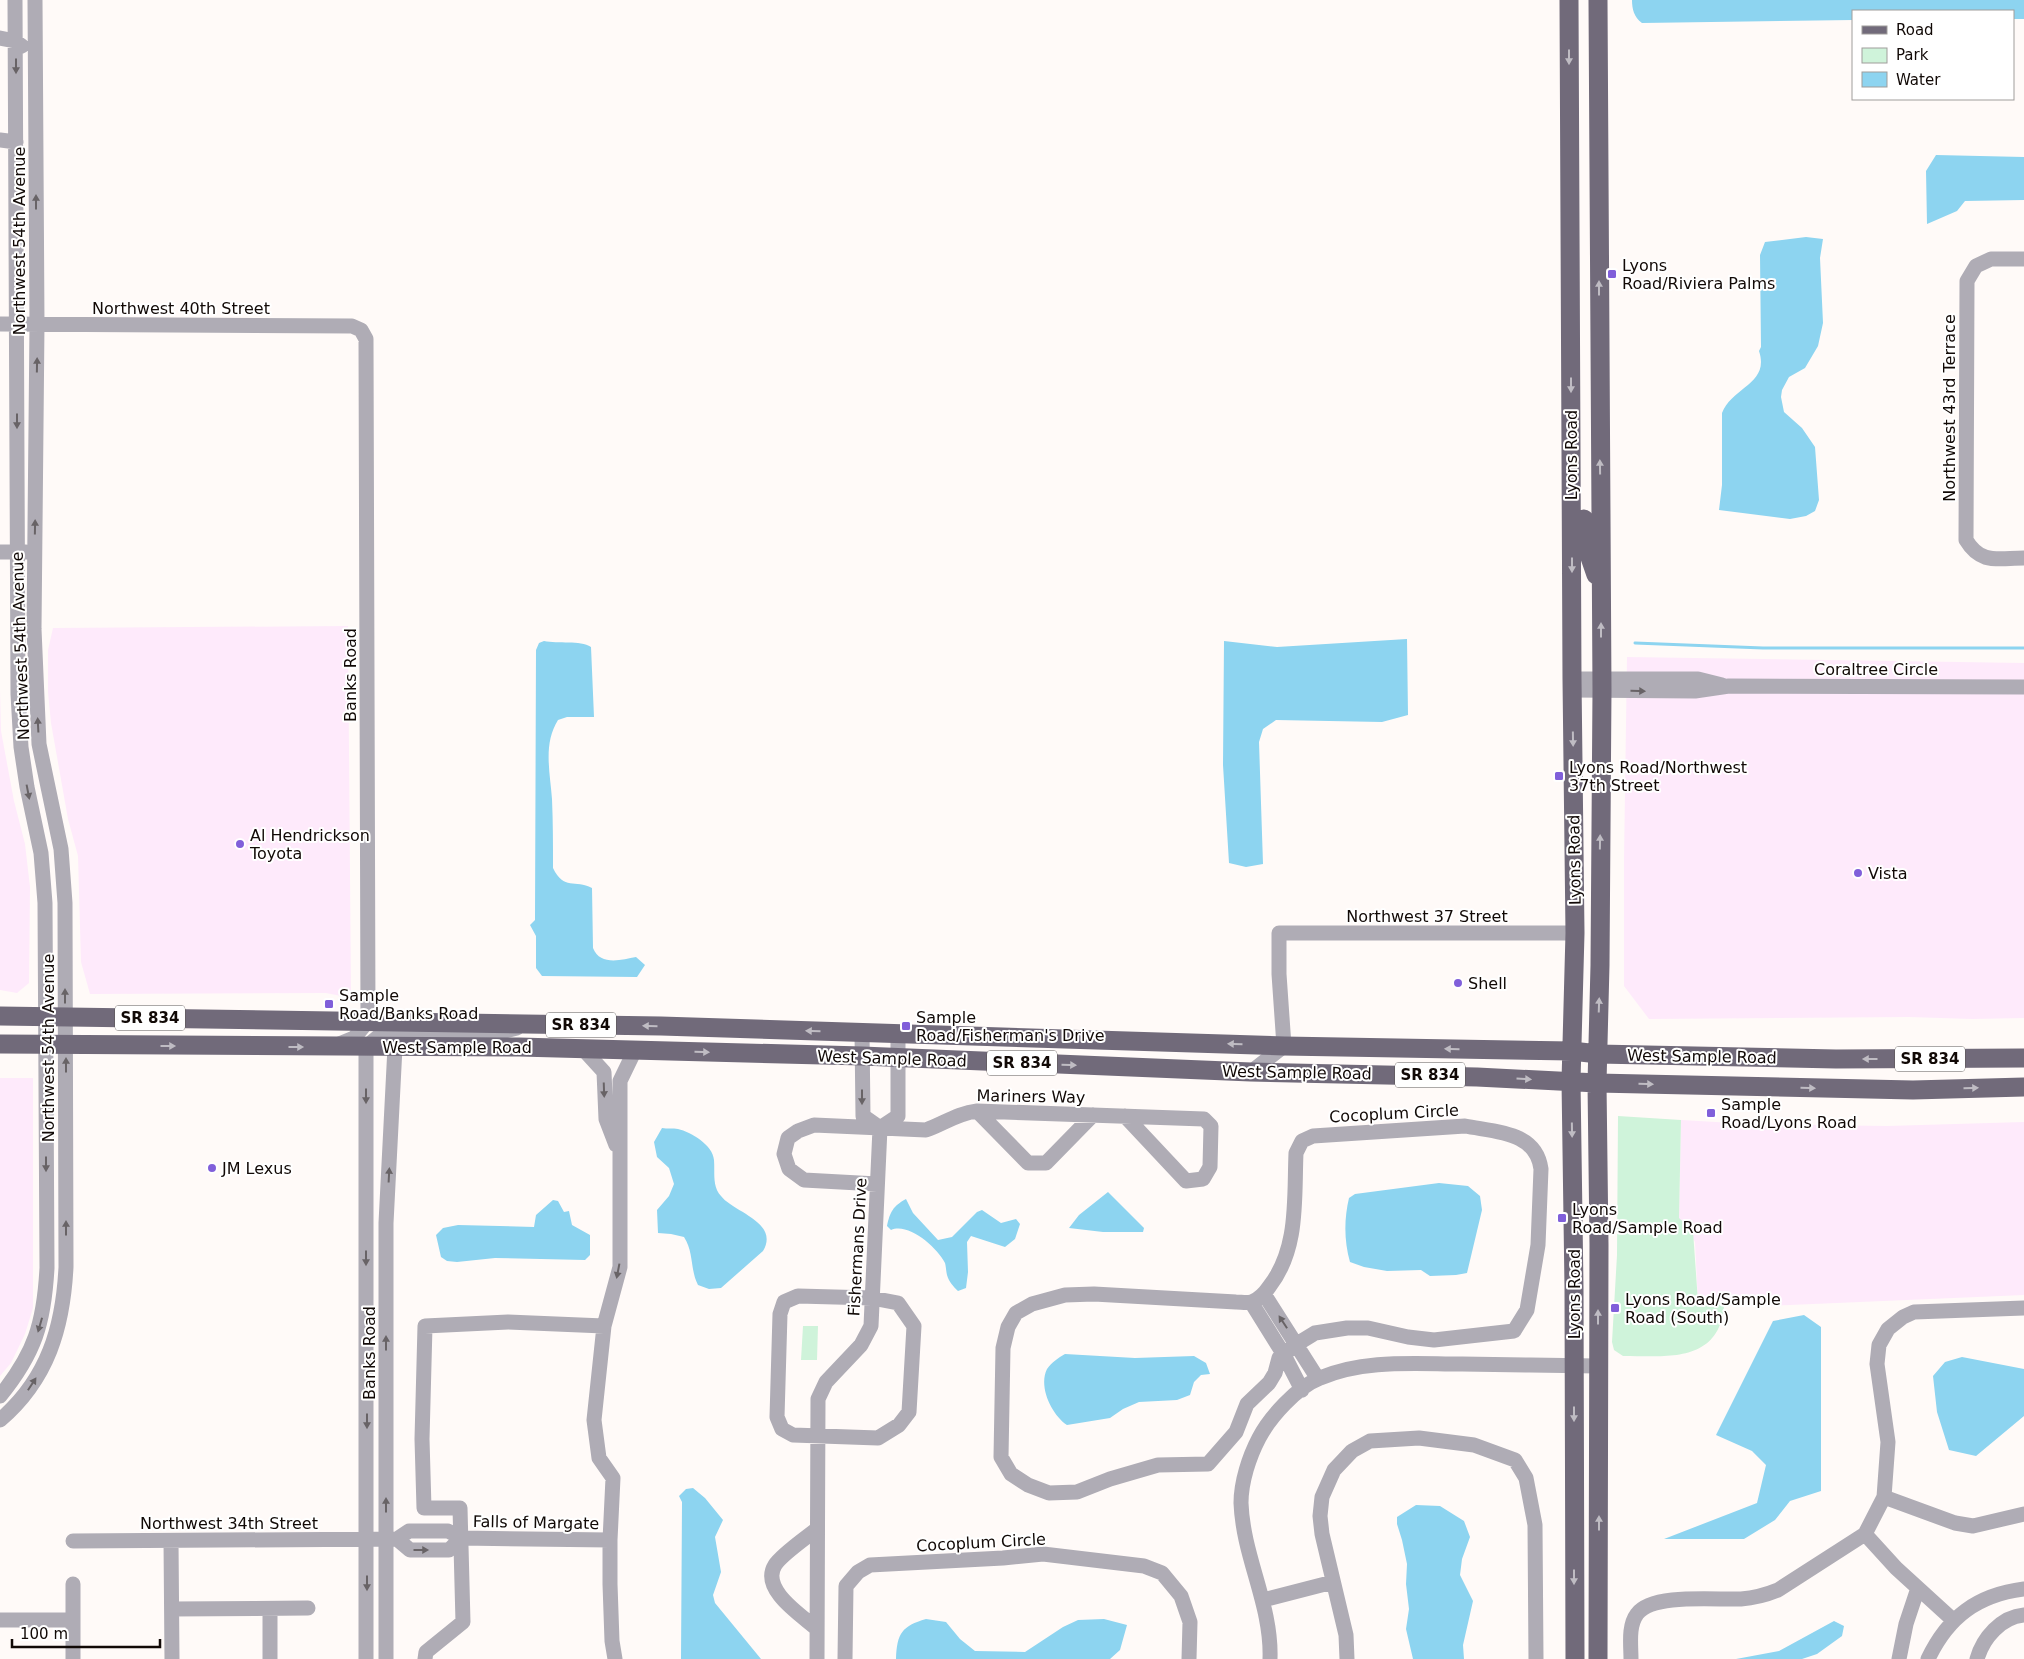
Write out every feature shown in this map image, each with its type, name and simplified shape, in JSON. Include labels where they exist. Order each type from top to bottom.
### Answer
[{"type":"main road","points":[[1569,4],[1598,4]]},
{"type":"main road","name":"Lyons Road","points":[[1569,4],[1575,933],[1570,1081],[1574,1366],[1575,1659]]},
{"type":"main road","name":"Lyons Road","points":[[1598,4],[1602,684],[1597,1083],[1598,1659]]},
{"type":"main road","points":[[1571,476],[1582,484],[1584,491],[1585,543],[1601,590]]},
{"type":"main road","name":"West Sample Road","points":[[0,1016],[533,1024],[1284,1046],[1572,1051],[1598,1054],[1846,1059],[2024,1058]]},
{"type":"main road","name":"West Sample Road","points":[[0,1044],[635,1050],[862,1056],[1251,1072],[1477,1077],[1597,1083],[1913,1090],[2024,1087]]},
{"type":"street","name":"Northwest 54th Avenue","points":[[0,1396],[16,1376],[32,1348],[41,1323],[46,1298],[47,1268],[45,903],[41,853],[27,787],[18,694],[15,0]]},
{"type":"street","name":"Northwest 54th Avenue","points":[[0,1420],[31,1388],[49,1355],[59,1326],[64,1300],[66,1267],[65,903],[61,849],[39,744],[34,629],[37,324],[35,0]]},
{"type":"street","points":[[0,38],[16,41],[26,50],[35,74]]},
{"type":"street","points":[[0,140],[16,142]]},
{"type":"street","name":"Northwest 43rd Terrace","points":[[2024,259],[1991,259],[1976,266],[1967,281],[1966,540],[1973,551],[1986,558],[2024,558]]},
{"type":"street","name":"Northwest 40th Street","points":[[0,324],[352,326],[361,330]]},
{"type":"street","name":"Banks Road","points":[[361,330],[366,339],[368,1021]]},
{"type":"street","points":[[0,552],[34,552]]},
{"type":"street","name":"Coraltree Circle","points":[[1572,684],[1698,679],[1729,686],[2024,687]]},
{"type":"street","name":"Northwest 37 Street","points":[[1284,1046],[1279,974],[1279,933],[1575,933]]},
{"type":"street","points":[[331,1048],[354,1038],[368,1021]]},
{"type":"street","points":[[366,1047],[385,1031],[497,1033],[533,1024]]},
{"type":"street","points":[[862,1033],[863,1116],[880,1128],[898,1116],[898,1034]]},
{"type":"street","points":[[1251,1072],[1284,1046]]},
{"type":"street","name":"Banks Road","points":[[366,1047],[366,1659]]},
{"type":"street","name":"Banks Road","points":[[386,1659],[391,1539],[386,1224],[395,1047]]},
{"type":"street","points":[[583,1049],[604,1072],[606,1119],[619,1151]]},
{"type":"street","points":[[615,1659],[612,1641],[610,1540],[613,1478],[599,1458],[594,1420],[604,1326],[620,1267],[620,1081],[635,1050]]},
{"type":"street","points":[[977,1111],[1028,1163],[1046,1163],[1093,1115]]},
{"type":"street","name":"Mariners Way","points":[[877,1184],[804,1180],[789,1170],[784,1154],[788,1138],[798,1131],[814,1125],[926,1130],[939,1126],[964,1112],[977,1111],[1125,1116],[1204,1119],[1211,1126],[1210,1166],[1203,1179],[1186,1181],[1125,1116]]},
{"type":"street","name":"Cocoplum Circle","points":[[1465,1126],[1516,1136],[1530,1144],[1540,1160],[1538,1245],[1527,1310],[1514,1331],[1434,1340],[1408,1337],[1368,1328],[1347,1328],[1315,1333],[1297,1344],[1280,1358],[1275,1374],[1269,1383],[1247,1404],[1236,1432],[1208,1464],[1151,1467],[1110,1479],[1077,1492],[1049,1494],[1028,1485],[1011,1474],[1001,1457],[1003,1348],[1008,1327],[1016,1313],[1032,1304],[1064,1295],[1094,1294],[1251,1302],[1264,1294],[1278,1276],[1286,1260],[1291,1242],[1296,1153],[1302,1141],[1313,1136],[1465,1126]]},
{"type":"street","name":"Fishermans Drive","points":[[817,1659],[818,1399],[826,1382],[861,1345],[870,1326],[880,1128]]},
{"type":"street","points":[[1264,1294],[1318,1378]]},
{"type":"street","points":[[798,1296],[872,1298],[898,1303],[914,1326],[909,1412],[899,1425],[878,1438],[817,1437],[793,1435],[782,1430],[776,1417],[780,1314],[784,1302],[798,1296]]},
{"type":"street","points":[[1251,1302],[1284,1355],[1302,1390]]},
{"type":"street","points":[[1631,1659],[1632,1623],[1637,1613],[1647,1606],[1662,1601],[1743,1599],[1763,1596],[1778,1590],[1865,1534],[1884,1497],[1888,1442],[1877,1364],[1879,1345],[1888,1329],[1902,1317],[1914,1312],[2024,1308]]},
{"type":"street","points":[[426,1659],[426,1652],[463,1622],[460,1508],[424,1508],[422,1439],[426,1326],[508,1322],[604,1326]]},
{"type":"street","points":[[1270,1659],[1271,1641],[1263,1600],[1244,1526],[1241,1502],[1245,1475],[1253,1450],[1267,1424],[1285,1404],[1318,1378],[1364,1366],[1417,1364],[1598,1366]]},
{"type":"street","points":[[1346,1659],[1346,1635],[1322,1534],[1320,1516],[1322,1497],[1334,1470],[1352,1451],[1370,1441],[1419,1438],[1474,1445],[1515,1460],[1526,1478],[1535,1525],[1536,1659]]},
{"type":"street","points":[[1884,1497],[1955,1523],[1973,1526],[2024,1514]]},
{"type":"street","points":[[816,1628],[779,1596],[772,1584],[771,1575],[776,1564],[817,1529]]},
{"type":"street","name":"Falls of Margate","points":[[391,1539],[409,1531],[448,1531],[461,1538],[610,1540]]},
{"type":"street","points":[[1865,1534],[1896,1568],[1953,1620]]},
{"type":"street","name":"Northwest 34th Street","points":[[73,1541],[391,1539]]},
{"type":"street","points":[[171,1541],[172,1659]]},
{"type":"street","name":"Cocoplum Circle","points":[[846,1659],[846,1586],[858,1572],[870,1565],[1043,1554],[1144,1566],[1162,1573],[1181,1596],[1190,1622],[1189,1659]]},
{"type":"street","points":[[1263,1600],[1333,1582]]},
{"type":"street","points":[[73,1584],[73,1659]]},
{"type":"street","points":[[1899,1659],[1906,1624],[1918,1588]]},
{"type":"street","points":[[1928,1659],[1936,1643],[1953,1620],[1984,1599],[2024,1589]]},
{"type":"street","points":[[270,1608],[270,1659]]},
{"type":"street","points":[[172,1609],[308,1608]]},
{"type":"street","points":[[1977,1659],[1988,1635],[2002,1624],[2024,1615]]},
{"type":"street","points":[[0,1620],[73,1620]]},
{"type":"shaded area","points":[[348,626],[351,998],[326,993],[90,994],[81,962],[78,856],[68,819],[51,723],[48,692],[48,650],[53,628]]},
{"type":"shaded area","points":[[1627,657],[2024,663],[2024,1018],[1649,1019],[1624,986]]},
{"type":"shaded area","points":[[0,689],[1,731],[14,801],[25,844],[30,887],[29,983],[17,993],[0,990]]},
{"type":"shaded area","points":[[0,1078],[33,1078],[33,1308],[25,1334],[11,1363],[0,1376]]},
{"type":"shaded area","points":[[1681,1120],[1751,1124],[1887,1126],[2024,1122],[2024,1295],[1764,1306],[1724,1306],[1719,1303],[1698,1302],[1695,1242],[1679,1219]]},
{"type":"green space","points":[[1618,1116],[1681,1120],[1679,1218],[1693,1231],[1698,1302],[1706,1301],[1724,1306],[1720,1325],[1712,1338],[1701,1347],[1687,1353],[1656,1356],[1623,1356],[1614,1350],[1612,1342],[1617,1255]]},
{"type":"green space","points":[[803,1326],[818,1326],[817,1360],[801,1360]]},
{"type":"water","points":[[1632,0],[2024,0],[2024,19],[2014,19],[2014,10],[1852,10],[1852,20],[1642,23],[1637,18],[1632,7]]},
{"type":"water","points":[[1936,155],[2024,157],[2024,200],[1965,201],[1957,211],[1927,224],[1926,171]]},
{"type":"water","points":[[1806,237],[1823,239],[1820,258],[1823,323],[1818,346],[1805,368],[1789,377],[1782,390],[1781,397],[1784,412],[1802,428],[1815,447],[1819,500],[1815,511],[1806,516],[1790,519],[1719,510],[1722,485],[1722,413],[1727,404],[1755,378],[1761,362],[1759,351],[1761,347],[1760,255],[1765,242]]},
{"type":"water","points":[[1407,639],[1408,715],[1382,722],[1276,720],[1263,729],[1259,742],[1263,864],[1246,867],[1229,863],[1223,765],[1224,641],[1277,647]]},
{"type":"water","points":[[544,641],[575,643],[591,647],[594,717],[567,717],[558,720],[550,739],[549,768],[552,799],[553,868],[561,880],[592,888],[593,948],[596,954],[606,960],[636,957],[645,965],[637,977],[542,976],[536,968],[536,936],[530,925],[535,920],[536,650],[539,643]]},
{"type":"water","points":[[662,1128],[683,1131],[695,1136],[706,1144],[713,1154],[715,1184],[718,1192],[727,1202],[753,1219],[765,1232],[767,1241],[763,1251],[721,1288],[709,1289],[698,1285],[684,1237],[658,1233],[657,1210],[669,1196],[674,1184],[669,1168],[657,1157],[654,1142]]},
{"type":"water","points":[[1439,1183],[1468,1186],[1480,1196],[1482,1210],[1467,1273],[1430,1276],[1421,1270],[1387,1271],[1364,1267],[1350,1262],[1345,1230],[1349,1198],[1355,1194]]},
{"type":"water","points":[[1108,1192],[1144,1228],[1143,1232],[1103,1232],[1069,1228],[1079,1215]]},
{"type":"water","points":[[906,1199],[913,1213],[938,1240],[952,1237],[977,1212],[982,1210],[1001,1223],[1016,1219],[1020,1224],[1015,1239],[1005,1247],[971,1236],[967,1242],[968,1272],[966,1288],[958,1291],[949,1280],[945,1263],[929,1243],[913,1233],[898,1228],[891,1230],[887,1226],[893,1210]]},
{"type":"water","points":[[553,1200],[558,1201],[564,1212],[569,1211],[572,1225],[590,1235],[590,1255],[585,1260],[495,1258],[457,1262],[447,1261],[441,1257],[436,1235],[443,1228],[458,1225],[534,1227],[536,1215]]},
{"type":"water","points":[[1804,1315],[1821,1327],[1821,1491],[1790,1501],[1775,1520],[1744,1539],[1664,1539],[1757,1503],[1766,1465],[1752,1451],[1716,1435],[1773,1321]]},
{"type":"water","points":[[1065,1354],[1135,1358],[1194,1356],[1206,1363],[1210,1374],[1201,1375],[1194,1382],[1190,1395],[1177,1400],[1139,1402],[1123,1409],[1110,1418],[1067,1425],[1056,1415],[1052,1408],[1045,1392],[1044,1384],[1047,1369],[1055,1360]]},
{"type":"water","points":[[1962,1357],[2024,1369],[2024,1416],[1976,1456],[1949,1450],[1937,1412],[1933,1376],[1945,1362]]},
{"type":"water","points":[[693,1488],[705,1498],[723,1520],[715,1537],[721,1572],[713,1595],[715,1603],[761,1659],[681,1659],[682,1502],[679,1496],[686,1489]]},
{"type":"water","points":[[1416,1505],[1440,1506],[1464,1521],[1470,1537],[1462,1559],[1460,1575],[1473,1601],[1463,1645],[1464,1659],[1413,1659],[1406,1629],[1409,1609],[1406,1584],[1407,1564],[1397,1517]]},
{"type":"water","points":[[926,1619],[946,1622],[960,1639],[975,1651],[1025,1652],[1063,1627],[1078,1620],[1104,1619],[1127,1625],[1120,1650],[1110,1659],[896,1659],[898,1643],[902,1632],[911,1625]]},
{"type":"water","points":[[1834,1621],[1844,1626],[1842,1636],[1817,1654],[1802,1659],[1736,1659],[1779,1651]]},
{"type":"waterway","points":[[1635,643],[1763,648],[2024,648]]},
{"type":"place","name":"Lyons Road/Riviera Palms","points":[[1612,274]]},
{"type":"place","name":"Lyons Road/Northwest 37th Street","points":[[1559,776]]},
{"type":"place","name":"Al Hendrickson Toyota","points":[[240,844]]},
{"type":"place","name":"Vista","points":[[1858,873]]},
{"type":"place","name":"Shell","points":[[1458,983]]},
{"type":"place","name":"Sample Road/Banks Road","points":[[329,1004]]},
{"type":"place","name":"Sample Road/Fisherman's Drive","points":[[906,1026]]},
{"type":"place","name":"Sample Road/Lyons Road","points":[[1711,1113]]},
{"type":"place","name":"JM Lexus","points":[[212,1168]]},
{"type":"place","name":"Lyons Road/Sample Road","points":[[1562,1218]]},
{"type":"place","name":"Lyons Road/Sample Road (South)","points":[[1615,1308]]}]
